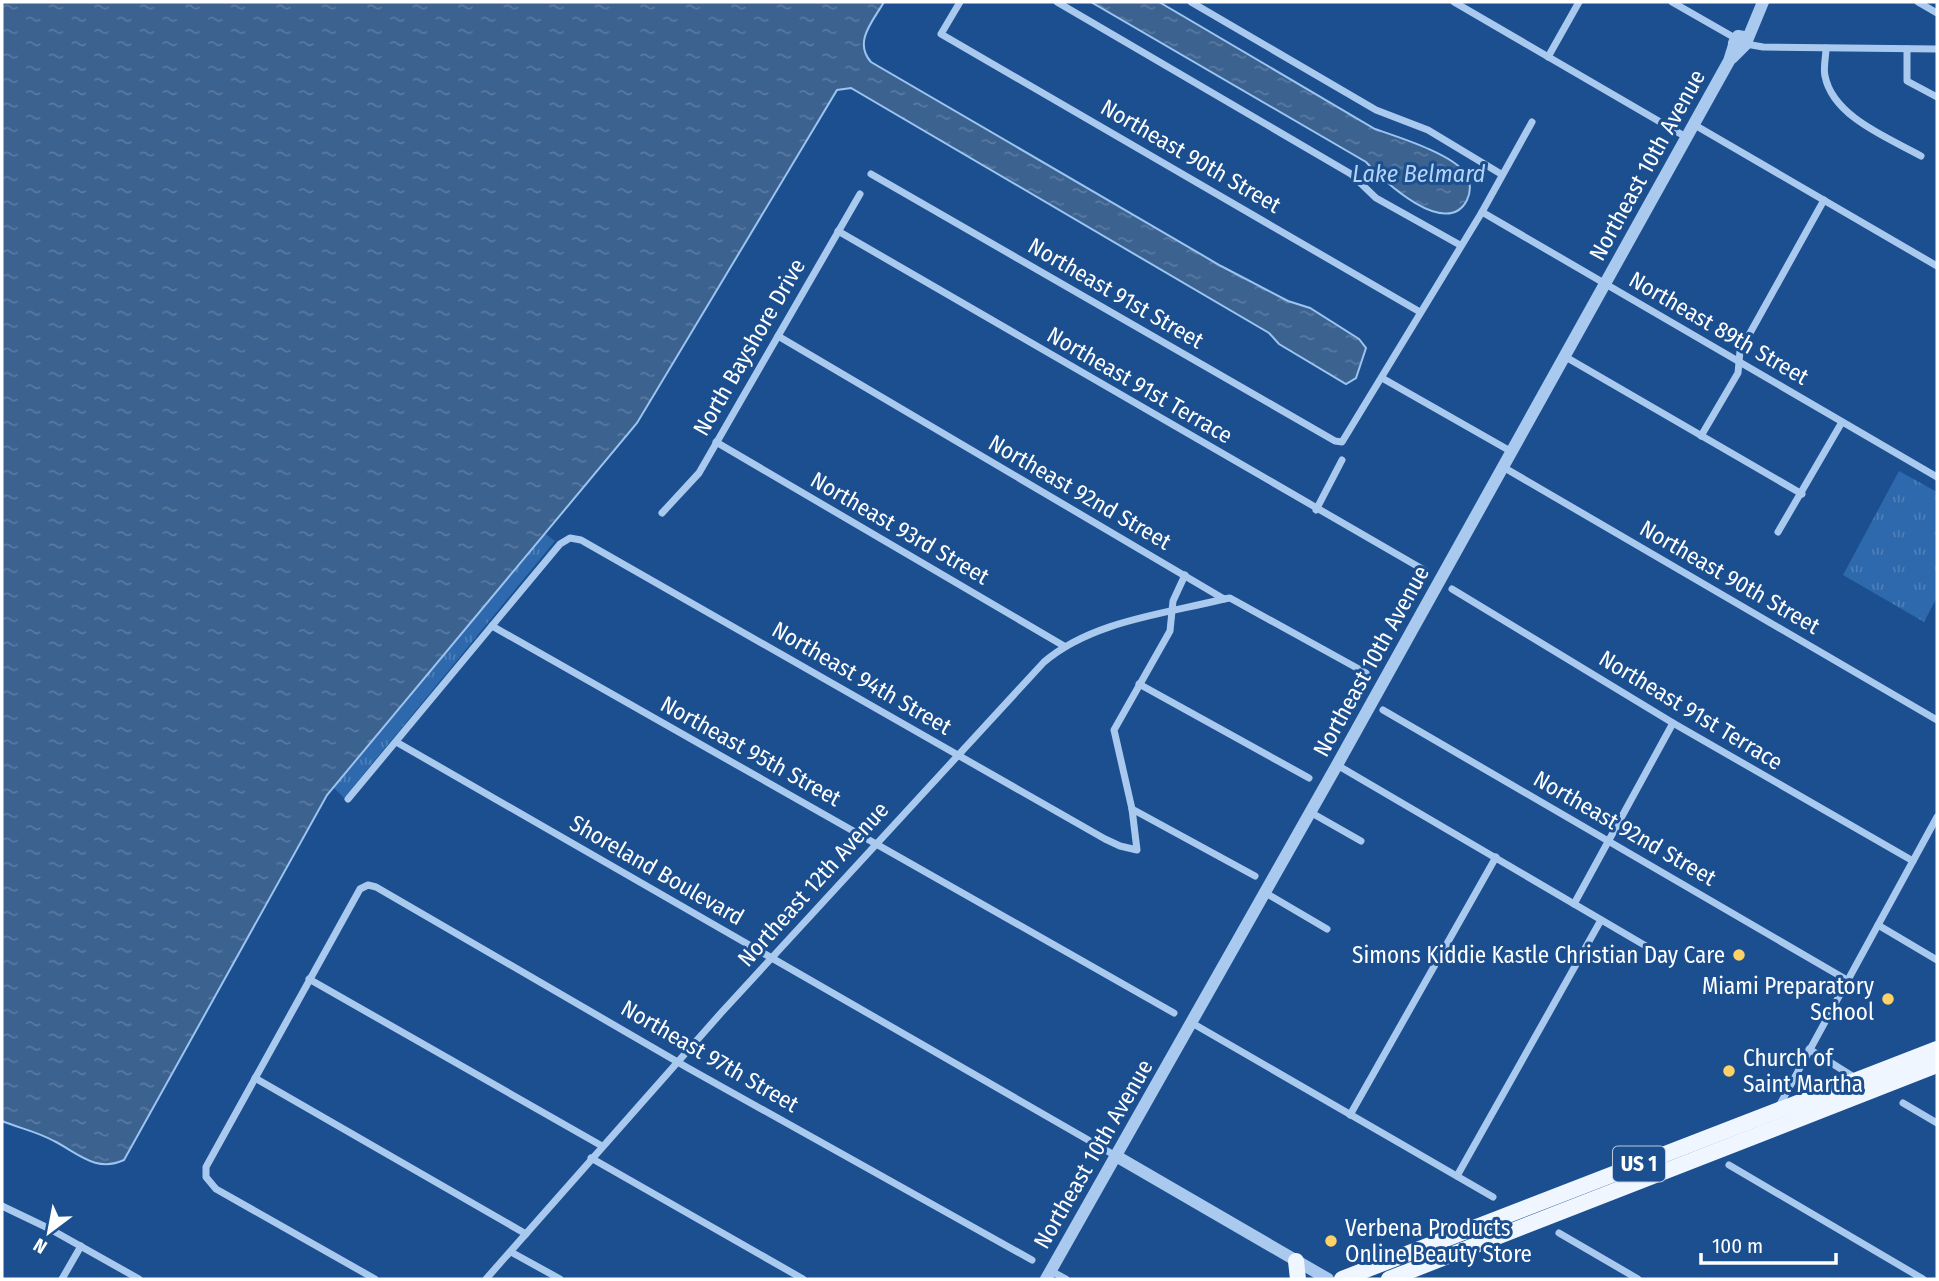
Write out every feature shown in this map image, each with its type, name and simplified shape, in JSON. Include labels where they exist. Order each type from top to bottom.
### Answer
[{"type":"main road","name":"US 1","points":[[1342,1279],[1937,1049]]},
{"type":"main road","name":"US 1","points":[[1393,1278],[1937,1066]]},
{"type":"main road","points":[[1759,1135],[1777,1111]]},
{"type":"main road","points":[[1611,1192],[1626,1180],[1633,1166]]},
{"type":"main road","points":[[1296,1261],[1298,1279]]},
{"type":"street","name":"Northeast 90th Street","points":[[960,2],[942,34],[1420,312]]},
{"type":"street","points":[[1057,2],[1350,174],[1376,198],[1460,245]]},
{"type":"street","points":[[1191,2],[1376,110],[1421,127],[1501,174]]},
{"type":"street","points":[[1454,2],[1686,137]]},
{"type":"street","points":[[1548,57],[1579,2]]},
{"type":"street","points":[[1672,2],[1740,42],[1826,48],[1937,49]]},
{"type":"street","points":[[1919,2],[1937,13]]},
{"type":"street","name":"Northeast 10th Avenue","points":[[1049,1275],[1760,7]]},
{"type":"street","points":[[1826,48],[1825,75],[1838,101],[1852,116],[1921,156]]},
{"type":"street","points":[[1907,49],[1907,80],[1937,97]]},
{"type":"street","points":[[1512,452],[1382,378],[1482,212],[1532,122]]},
{"type":"street","points":[[1693,124],[1937,266]]},
{"type":"street","name":"Northeast 91st Street","points":[[871,174],[1342,442],[1382,378]]},
{"type":"street","name":"North Bayshore Drive","points":[[662,513],[698,473],[860,194]]},
{"type":"street","points":[[1702,436],[1738,373],[1740,351],[1824,200]]},
{"type":"street","name":"Northeast 89th Street","points":[[1482,212],[1937,477]]},
{"type":"street","name":"Northeast 91st Terrace","points":[[838,231],[1316,510],[1424,570]]},
{"type":"street","name":"Northeast 92nd Street","points":[[778,336],[1223,599],[1230,598],[1366,673]]},
{"type":"street","points":[[1564,356],[1802,494]]},
{"type":"street","points":[[1778,532],[1842,422]]},
{"type":"street","name":"Northeast 93rd Street","points":[[716,442],[1064,646]]},
{"type":"street","points":[[1316,510],[1342,460]]},
{"type":"street","name":"Northeast 90th Street","points":[[1503,467],[1937,720]]},
{"type":"street","name":"Northeast 94th Street","points":[[492,626],[560,544],[570,538],[581,540],[1105,839],[1137,850],[1132,809]]},
{"type":"street","points":[[1185,575],[1173,601],[1170,631],[1114,730],[1132,809],[1255,876]]},
{"type":"street","name":"Northeast 91st Terrace","points":[[1452,589],[1673,723],[1913,861]]},
{"type":"street","name":"Northeast 12th Avenue","points":[[486,1279],[679,1060],[1026,680],[1064,646],[1096,631],[1223,599]]},
{"type":"street","points":[[348,799],[398,743],[492,626]]},
{"type":"street","name":"Northeast 95th Street","points":[[492,626],[1174,1013]]},
{"type":"street","points":[[1139,684],[1309,778]]},
{"type":"street","name":"Northeast 92nd Street","points":[[1383,710],[1846,980]]},
{"type":"street","points":[[1574,904],[1673,723]]},
{"type":"street","name":"Shoreland Boulevard","points":[[398,743],[1116,1156]]},
{"type":"street","points":[[1337,765],[1651,949]]},
{"type":"street","points":[[1310,812],[1361,841]]},
{"type":"street","points":[[1777,1111],[1808,1049],[1937,817]]},
{"type":"street","points":[[1350,1115],[1496,857]]},
{"type":"street","name":"Northeast 97th Street","points":[[309,979],[360,889],[368,885],[376,887],[1032,1260]]},
{"type":"street","points":[[1264,892],[1327,929]]},
{"type":"street","points":[[1457,1176],[1601,920]]},
{"type":"street","points":[[1878,925],[1937,960]]},
{"type":"street","points":[[375,1279],[216,1189],[206,1177],[208,1158],[309,979],[602,1146]]},
{"type":"street","points":[[1192,1023],[1493,1197]]},
{"type":"street","points":[[1808,1049],[1858,1079]]},
{"type":"street","points":[[255,1078],[526,1234]]},
{"type":"street","points":[[1903,1103],[1937,1123]]},
{"type":"street","points":[[1116,1156],[1328,1279]]},
{"type":"street","points":[[591,1158],[803,1279]]},
{"type":"street","points":[[1728,1165],[1923,1279]]},
{"type":"street","points":[[2,1206],[139,1279]]},
{"type":"street","points":[[1559,1233],[1638,1279]]},
{"type":"street","points":[[62,1279],[81,1246]]},
{"type":"street","points":[[511,1252],[560,1279]]},
{"type":"street","points":[[1049,1275],[1066,1279]]},
{"type":"green space","points":[[1899,471],[1937,492],[1937,597],[1924,622],[1843,575]]},
{"type":"green space","points":[[544,533],[555,541],[344,798],[334,788]]},
{"type":"water","points":[[2,2],[884,2],[864,39],[866,54],[871,62],[1221,266],[1288,301],[1310,308],[1359,339],[1366,348],[1356,378],[1346,384],[1279,344],[1269,333],[851,88],[837,90],[637,423],[327,795],[124,1160],[96,1163],[48,1138],[2,1121]]},
{"type":"water","name":"Lake Belmard","points":[[1091,2],[1159,2],[1375,129],[1450,160],[1468,177],[1470,187],[1467,200],[1458,211],[1445,214],[1415,203],[1386,182],[1366,162]]},
{"type":"place","name":"Simons Kiddie Kastle Christian Day Care","points":[[1739,955]]},
{"type":"place","name":"Miami Preparatory School","points":[[1888,999]]},
{"type":"place","name":"Church of Saint Martha","points":[[1729,1071]]},
{"type":"place","name":"Verbena Products Online Beauty Store","points":[[1331,1241]]}]
